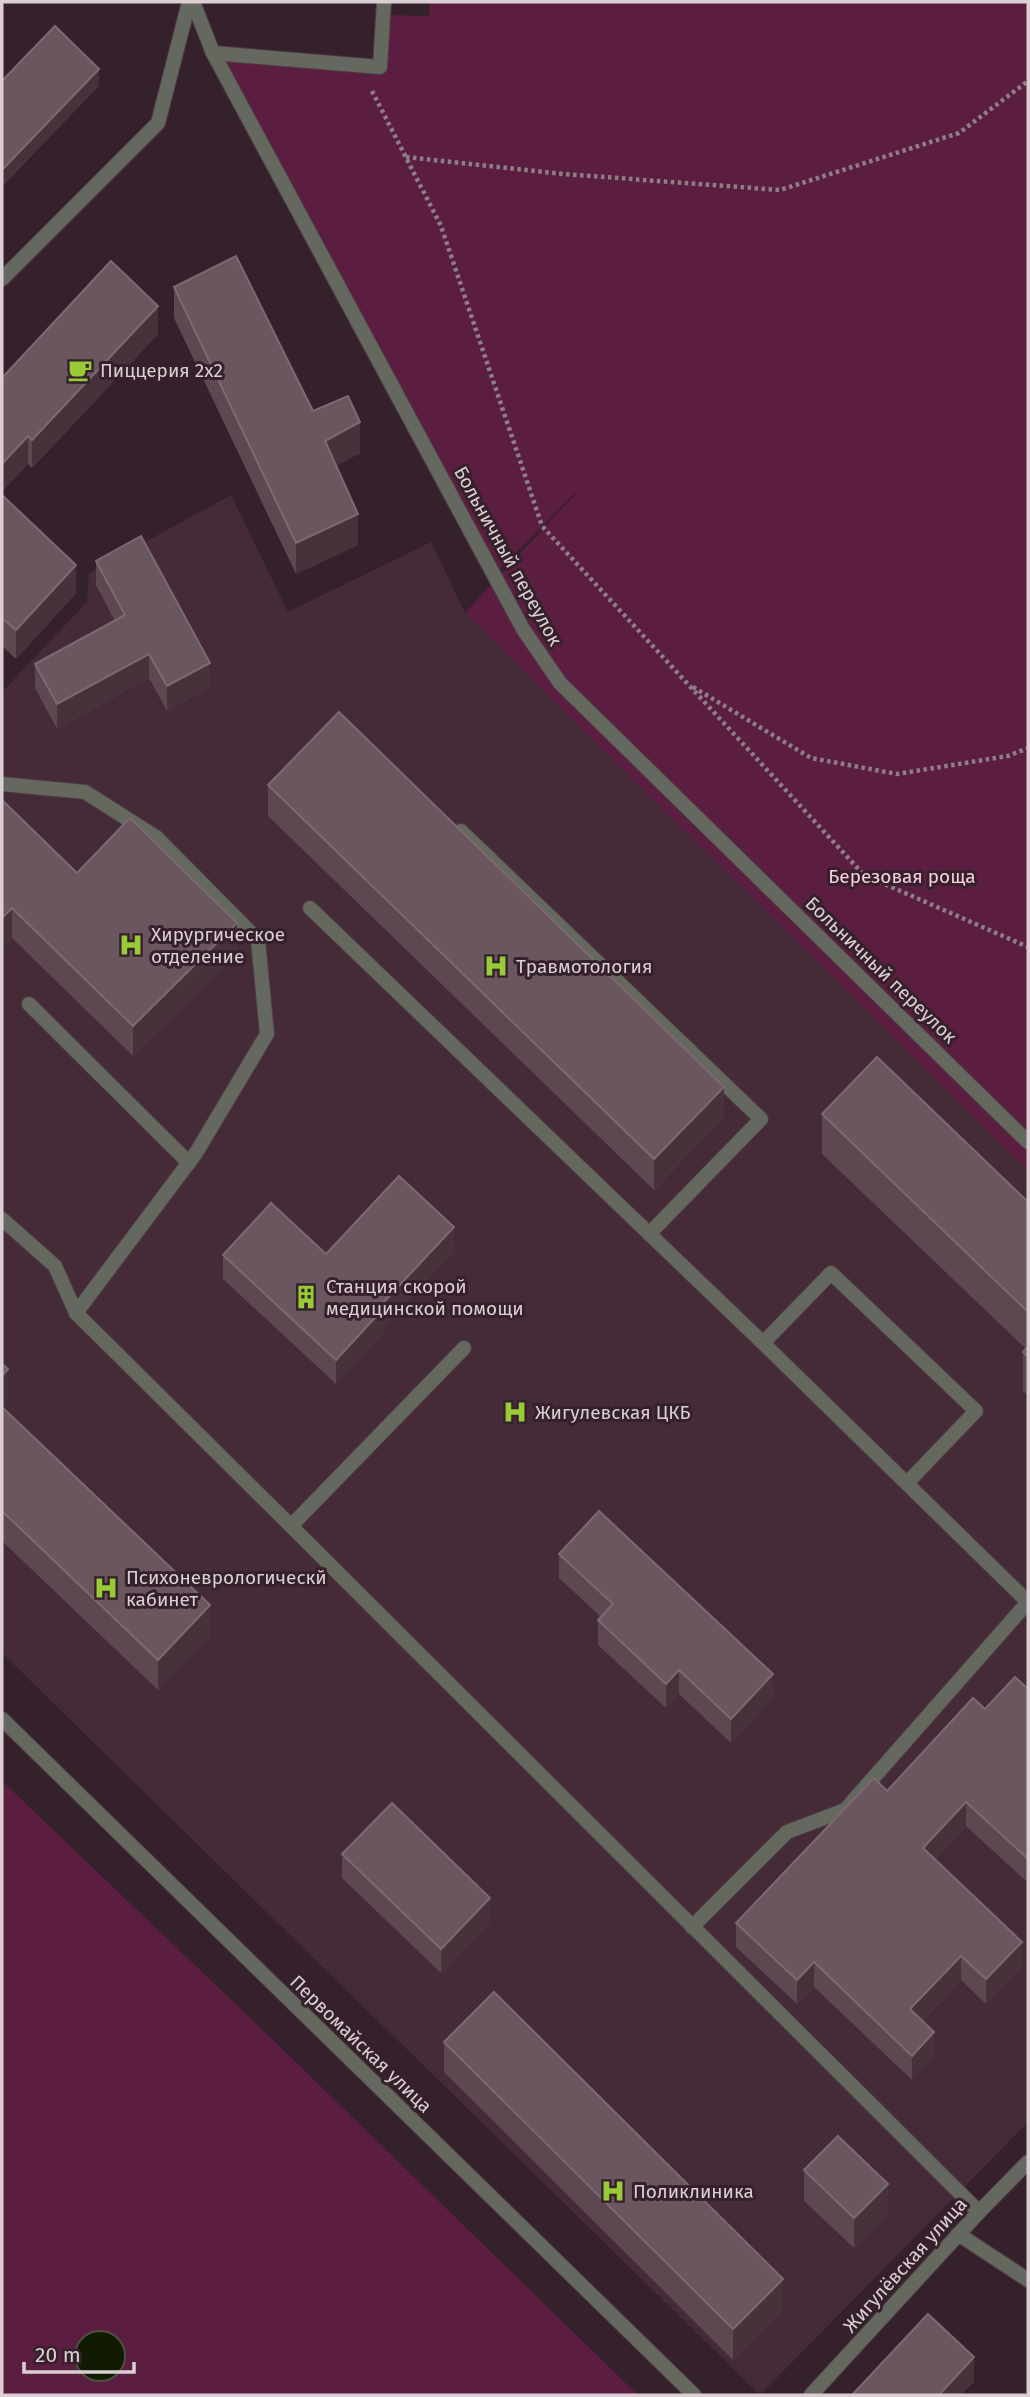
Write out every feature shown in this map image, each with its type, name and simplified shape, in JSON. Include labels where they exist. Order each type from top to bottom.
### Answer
[{"type":"street","name":"Больничный переулок","points":[[191,2],[213,54],[523,629],[560,683],[1028,1142]]},
{"type":"street","points":[[2,279],[158,123],[191,2]]},
{"type":"street","points":[[213,54],[380,67],[384,2]]},
{"type":"street","points":[[2,784],[85,792],[156,837],[258,940],[267,1034],[189,1163],[76,1312]]},
{"type":"street","points":[[452,823],[761,1119],[649,1234]]},
{"type":"street","points":[[310,908],[1028,1602],[845,1810],[787,1832],[692,1927]]},
{"type":"street","points":[[29,1004],[189,1163]]},
{"type":"street","points":[[2,1219],[55,1266],[76,1312],[979,2212]]},
{"type":"street","points":[[763,1343],[831,1273],[976,1411],[907,1483]]},
{"type":"street","points":[[291,1526],[464,1348]]},
{"type":"street","name":"Первомайская улица","points":[[5,1730],[694,2395]]},
{"type":"street","name":"Жигулёвская улица","points":[[811,2395],[1028,2162]]},
{"type":"street","points":[[958,2235],[1028,2280]]},
{"type":"path","points":[[359,65],[441,226],[542,526],[864,875],[1028,947]]},
{"type":"path","points":[[405,157],[563,174],[780,190],[959,133],[1028,81]]},
{"type":"path","points":[[687,683],[811,758],[897,774],[1008,757],[1028,748]]},
{"type":"shaded area","name":"Жигулевская ЦКБ","points":[[231,495],[288,612],[431,542],[465,613],[1028,1171],[1028,2122],[760,2395],[2,1653],[2,692],[87,602],[89,573]]},
{"type":"shaded area","points":[[100,2331],[117,2339],[125,2356],[117,2373],[100,2381],[83,2373],[75,2356],[83,2339]]},
{"type":"green space","name":"Березовая роща","points":[[430,2],[1028,2],[1028,1171],[465,613],[592,476],[494,575],[213,53],[380,67],[383,15],[429,16]]},
{"type":"green space","points":[[2,1781],[269,2036],[638,2395],[2,2395]]},
{"type":"building","points":[[55,26],[99,69],[2,170],[2,81]]},
{"type":"building","points":[[236,256],[313,411],[348,396],[360,422],[325,441],[358,514],[296,543],[174,287]]},
{"type":"building","name":"Пиццерия 2х2","points":[[111,261],[158,306],[32,440],[28,436],[2,464],[2,378]]},
{"type":"building","points":[[2,495],[76,565],[16,630],[2,618]]},
{"type":"building","points":[[141,536],[210,663],[167,686],[149,654],[57,704],[35,664],[125,615],[96,561]]},
{"type":"building","name":"Травмотология","points":[[339,712],[724,1087],[654,1159],[268,785]]},
{"type":"building","name":"Хирургическое отделение","points":[[2,800],[77,873],[130,818],[237,923],[133,1026],[12,908],[2,918]]},
{"type":"building","points":[[877,1057],[1028,1202],[1028,1312],[822,1114]]},
{"type":"building","name":"Станция скорой медицинской помощи","points":[[399,1176],[454,1227],[381,1305],[384,1308],[336,1360],[223,1255],[271,1203],[326,1254]]},
{"type":"building","points":[[2,1364],[8,1369],[2,1376]]},
{"type":"building","name":"Психоневрологическй кабинет","points":[[2,1407],[210,1605],[158,1660],[2,1511]]},
{"type":"building","points":[[599,1511],[773,1674],[731,1719],[679,1670],[666,1684],[598,1620],[613,1604],[559,1554]]},
{"type":"building","points":[[1015,1677],[1028,1689],[1028,1857],[966,1802],[923,1848],[1022,1942],[986,1979],[961,1956],[910,2009],[934,2032],[912,2056],[814,1962],[797,1980],[736,1923],[874,1778],[887,1791],[973,1698],[985,1709]]},
{"type":"building","points":[[392,1803],[490,1898],[441,1949],[342,1854]]},
{"type":"building","name":"Поликлиника","points":[[494,1992],[783,2279],[733,2329],[444,2042]]},
{"type":"building","points":[[838,2136],[888,2184],[854,2218],[804,2170]]},
{"type":"building","points":[[928,2314],[974,2357],[939,2395],[852,2395]]},
{"type":"place","name":"Пиццерия 2х2","points":[[80,370]]},
{"type":"place","name":"Хирургическое отделение","points":[[131,945]]},
{"type":"place","name":"Травмотология","points":[[496,966]]},
{"type":"place","name":"Станция скорой медицинской помощи","points":[[306,1297]]},
{"type":"place","name":"Жигулевская ЦКБ","points":[[515,1412]]},
{"type":"place","name":"Психоневрологическй кабинет","points":[[106,1588]]},
{"type":"place","name":"Поликлиника","points":[[613,2191]]}]
